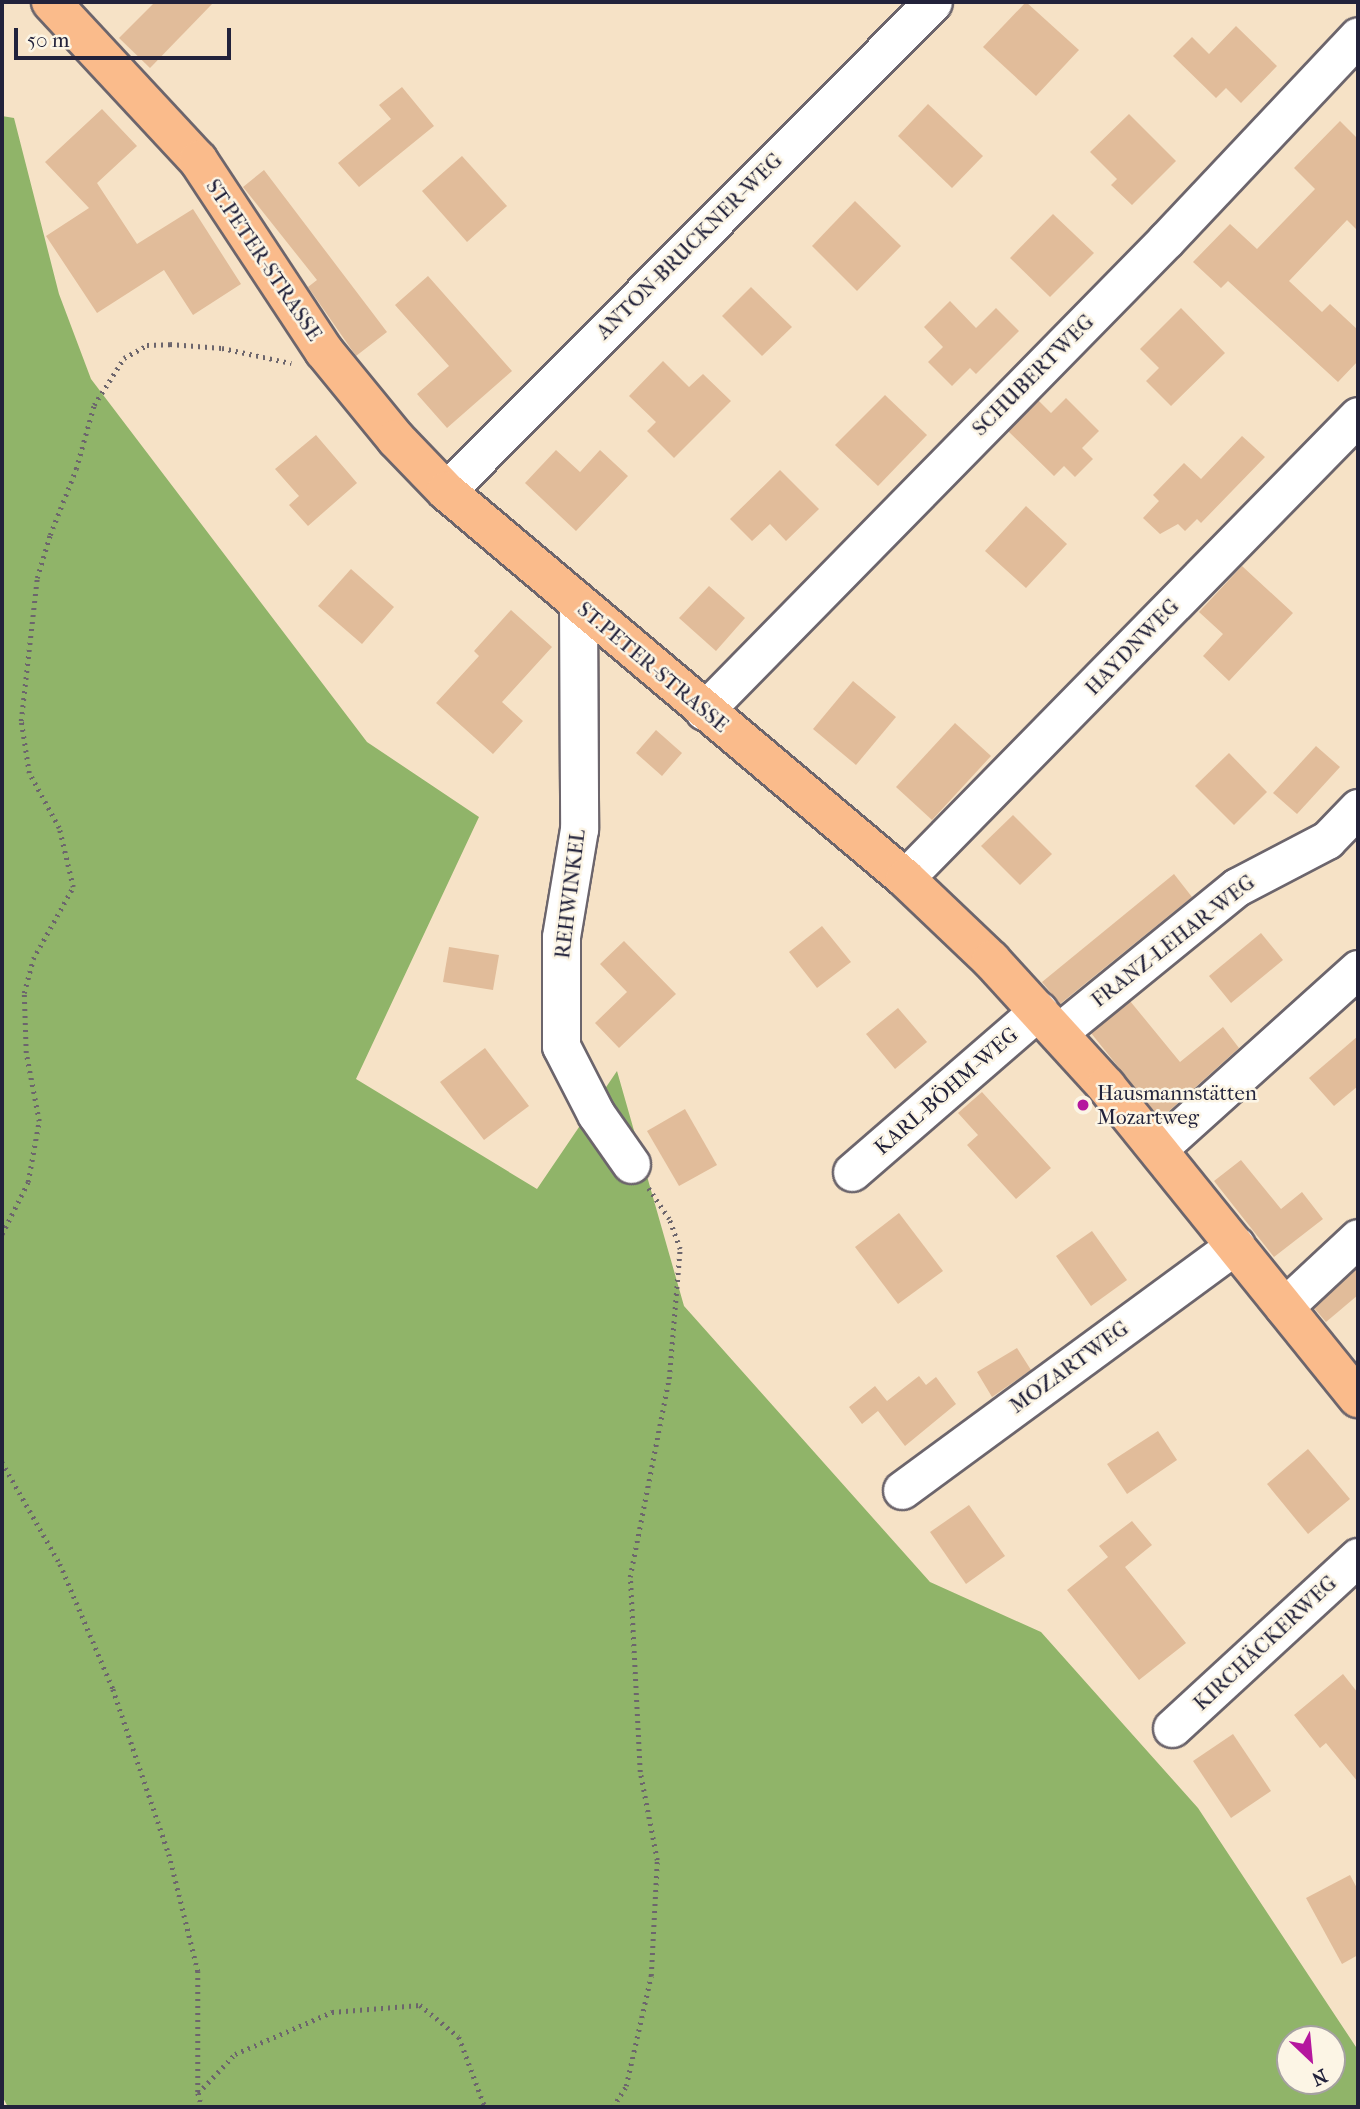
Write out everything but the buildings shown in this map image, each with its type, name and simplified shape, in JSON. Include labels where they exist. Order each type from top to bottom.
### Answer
[{"type":"main road","name":"ST.PETER-STRASSE","points":[[51,2],[198,160],[336,365],[396,439],[446,491],[905,878],[1049,1021],[1158,1149],[1358,1398]]},
{"type":"street","name":"ANTON-BRUCKNER-WEG","points":[[446,491],[933,2]]},
{"type":"street","name":"SCHUBERTWEG","points":[[704,711],[1166,240],[1358,36]]},
{"type":"street","name":"HAYDNWEG","points":[[905,878],[1358,416]]},
{"type":"street","name":"REHWINKEL","points":[[578,604],[579,829],[561,937],[561,1046],[596,1114],[631,1164]]},
{"type":"street","name":"FRANZ-LEHAR-WEG","points":[[1049,1021],[1237,887],[1327,840],[1358,808]]},
{"type":"street","points":[[1158,1149],[1358,969]]},
{"type":"street","name":"KARL-BÖHM-WEG","points":[[852,1172],[1049,1021]]},
{"type":"street","points":[[1284,1307],[1358,1238]]},
{"type":"street","name":"MOZARTWEG","points":[[902,1490],[1236,1245]]},
{"type":"street","name":"KIRCHÄCKERWEG","points":[[1172,1728],[1358,1557]]},
{"type":"path","points":[[2,1234],[28,1182],[38,1121],[26,1053],[24,993],[33,959],[73,887],[59,828],[29,773],[21,721],[37,578],[76,469],[94,405],[124,358],[147,345],[222,348],[276,360],[336,365]]},
{"type":"path","points":[[613,2107],[626,2086],[651,1976],[657,1860],[640,1772],[630,1577],[669,1380],[680,1249],[670,1219],[631,1164]]},
{"type":"path","points":[[2,1462],[76,1602],[113,1689],[169,1854],[198,1971],[198,2093],[202,2107]]},
{"type":"path","points":[[198,2093],[235,2054],[332,2012],[420,2005],[459,2037],[485,2107]]},
{"type":"green space","points":[[2,116],[14,118],[59,294],[91,379],[367,742],[479,817],[356,1079],[537,1189],[617,1071],[684,1306],[930,1582],[1041,1632],[1198,1808],[1341,2025],[1276,2025],[1276,2095],[1346,2095],[1346,2032],[1358,2050],[1358,2107],[8,2107],[2,2096]]},
{"type":"place","name":"Hausmannstätten Mozartweg","points":[[1083,1105]]}]
